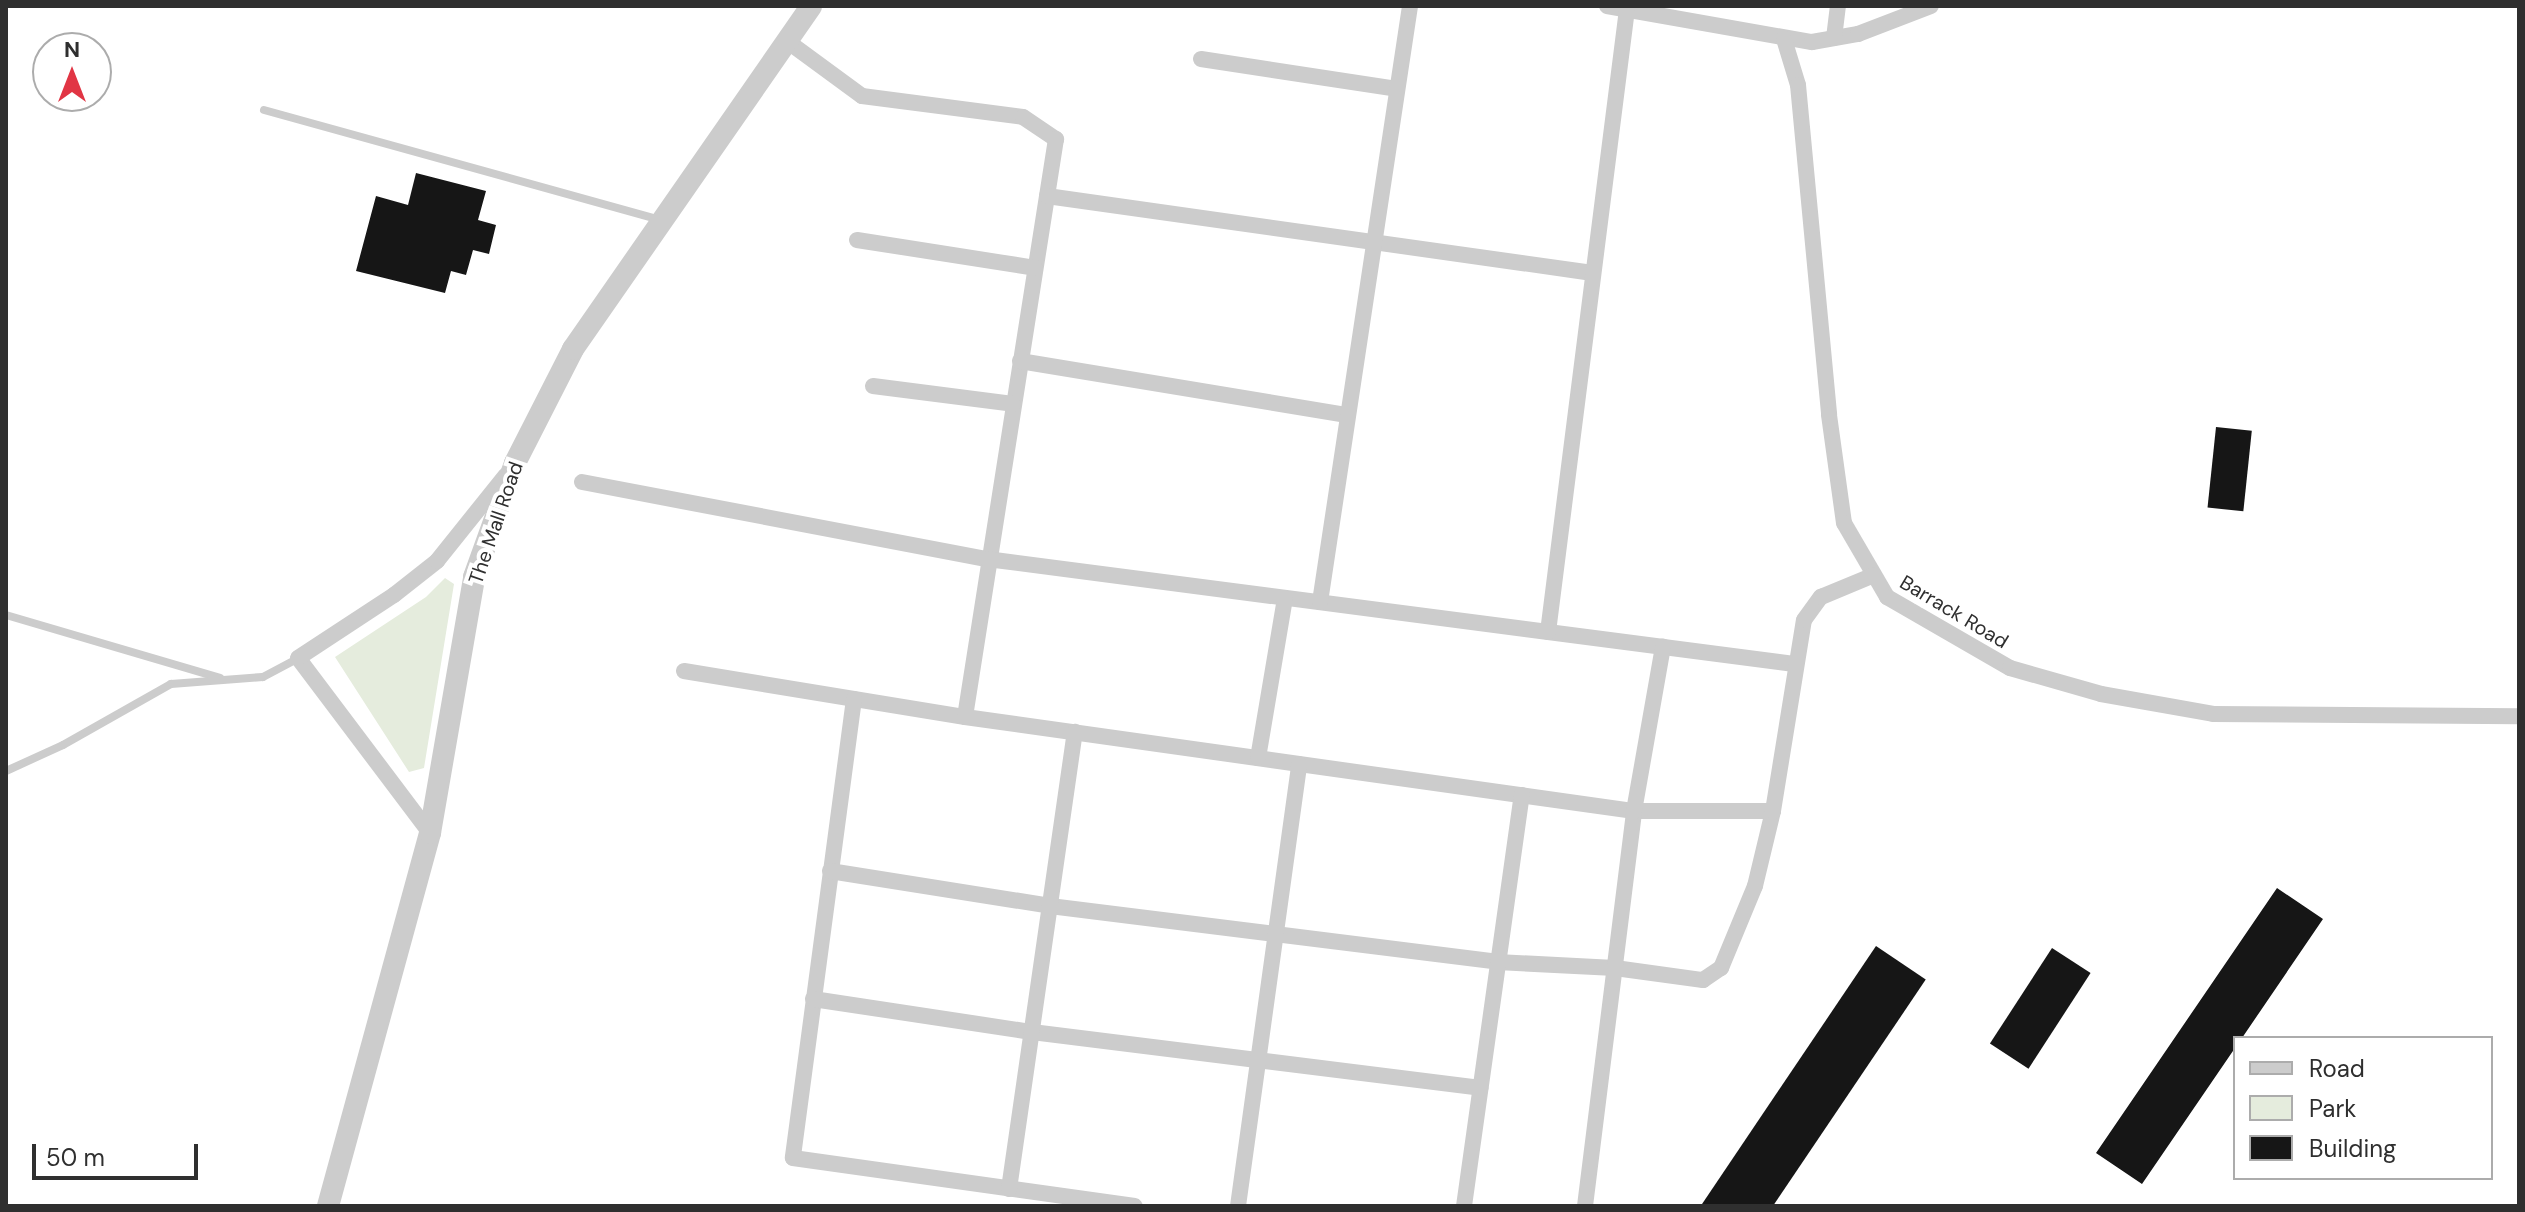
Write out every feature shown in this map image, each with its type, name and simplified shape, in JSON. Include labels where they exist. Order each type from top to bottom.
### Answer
[{"type":"street","name":"The Mall Road","points":[[328,1206],[430,833],[474,577],[515,463],[573,349],[811,6]]},
{"type":"street","points":[[1320,602],[1371,244],[1410,6]]},
{"type":"street","points":[[1607,6],[1812,42],[1858,34],[1931,6]]},
{"type":"street","points":[[1834,38],[1838,6]]},
{"type":"street","points":[[1548,632],[1627,9]]},
{"type":"street","name":"Barrack Road","points":[[1784,39],[1798,85],[1829,415],[1844,523],[1887,597],[2010,668],[2101,694],[2213,714],[2519,716]]},
{"type":"street","points":[[787,41],[862,96],[1023,117],[1056,139],[987,559],[965,717]]},
{"type":"street","points":[[1201,59],[1397,89]]},
{"type":"street","points":[[1047,196],[1593,273]]},
{"type":"street","points":[[857,240],[1035,268]]},
{"type":"street","points":[[1020,361],[1346,415]]},
{"type":"street","points":[[873,386],[1013,404]]},
{"type":"street","points":[[430,833],[298,658],[394,595],[437,561],[515,463]]},
{"type":"street","points":[[582,482],[987,559],[1794,664]]},
{"type":"street","points":[[830,871],[1050,906],[1497,962],[1615,968],[1703,980],[1721,968],[1755,886],[1773,811],[1794,664],[1804,620],[1821,597],[1874,575]]},
{"type":"street","points":[[1258,758],[1285,598]]},
{"type":"street","points":[[1585,1206],[1634,811],[1663,647]]},
{"type":"street","points":[[684,671],[965,717],[1634,811],[1773,811]]},
{"type":"street","points":[[854,699],[793,1158],[1135,1206]]},
{"type":"street","points":[[1009,1189],[1075,732]]},
{"type":"street","points":[[1238,1206],[1299,764]]},
{"type":"street","points":[[1464,1206],[1522,795]]},
{"type":"street","points":[[813,999],[1032,1032],[1481,1088]]},
{"type":"lane","points":[[264,110],[662,220]]},
{"type":"lane","points":[[6,615],[226,680]]},
{"type":"lane","points":[[6,771],[63,745],[171,684],[263,677],[298,658]]},
{"type":"green space","points":[[445,578],[454,584],[424,768],[409,772],[335,657],[426,597]]},
{"type":"building","points":[[416,173],[486,191],[478,220],[496,225],[489,254],[473,250],[466,275],[451,271],[445,293],[356,271],[376,196],[408,205]]},
{"type":"building","points":[[2216,427],[2252,431],[2243,511],[2208,508]]},
{"type":"building","points":[[2277,888],[2323,919],[2243,1036],[2233,1036],[2233,1051],[2142,1184],[2096,1153]]},
{"type":"building","points":[[1876,946],[1926,980],[1773,1206],[1701,1206]]},
{"type":"building","points":[[2052,948],[2091,973],[2028,1069],[1990,1044]]}]
